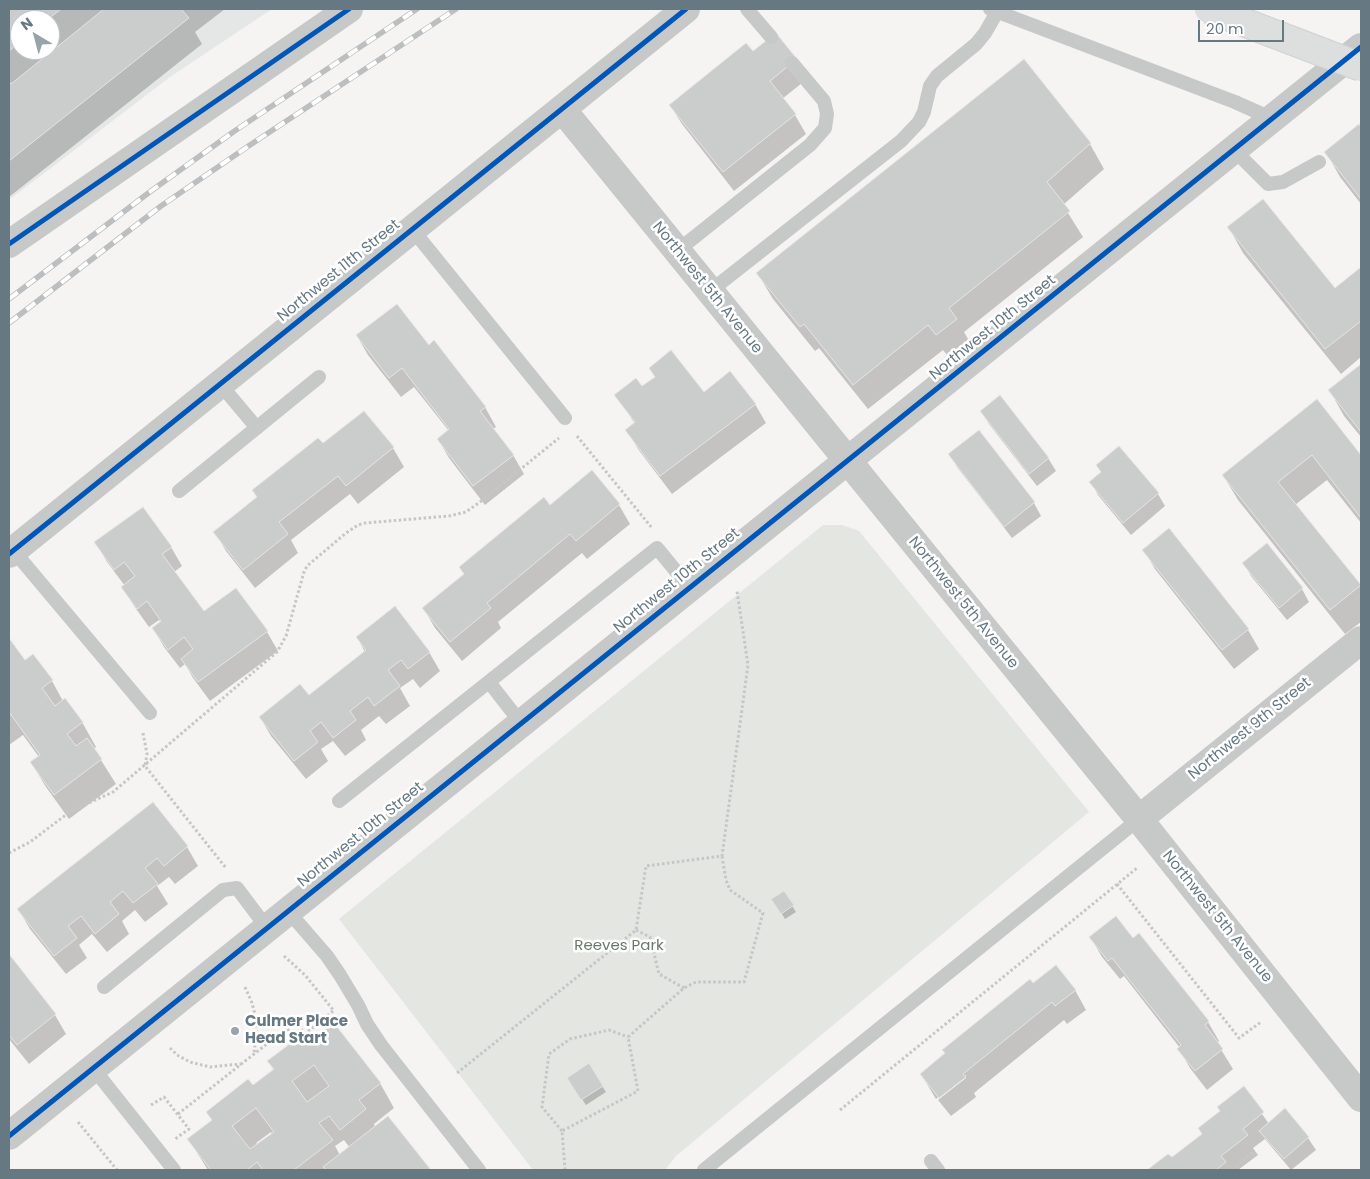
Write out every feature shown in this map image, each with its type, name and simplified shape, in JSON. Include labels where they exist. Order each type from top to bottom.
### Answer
[{"type":"highway","points":[[1209,9],[1361,67]]},
{"type":"street","points":[[9,244],[350,9]]},
{"type":"street","name":"Northwest 11th Street","points":[[11,552],[686,9]]},
{"type":"street","name":"Northwest 10th Street","points":[[9,1136],[1361,47]]},
{"type":"street","name":"Northwest 5th Avenue","points":[[562,109],[1139,819],[1361,1098]]},
{"type":"street","name":"Northwest 9th Street","points":[[1139,819],[1361,640]]},
{"type":"lane","points":[[747,9],[771,37]]},
{"type":"lane","points":[[710,292],[901,141],[919,122],[924,112],[930,86],[937,76],[976,44],[985,33],[993,10],[1234,102],[1273,119]]},
{"type":"lane","points":[[676,251],[810,145],[825,128],[827,114],[824,102],[792,63]]},
{"type":"lane","points":[[1234,150],[1268,184],[1283,182],[1318,162]]},
{"type":"lane","points":[[412,229],[565,418]]},
{"type":"lane","points":[[179,491],[319,377]]},
{"type":"lane","points":[[220,384],[256,428]]},
{"type":"lane","points":[[340,802],[656,548],[689,587]]},
{"type":"lane","points":[[11,552],[150,713]]},
{"type":"lane","points":[[489,682],[521,723]]},
{"type":"lane","points":[[704,1170],[1139,819]]},
{"type":"lane","points":[[104,987],[224,890],[237,888],[267,928]]},
{"type":"lane","points":[[288,911],[331,962],[351,991],[367,1024],[381,1046],[479,1170]]},
{"type":"lane","points":[[93,1068],[174,1170]]},
{"type":"path","points":[[9,853],[34,838],[70,811],[113,792],[277,652],[286,636],[307,566],[346,533],[365,523],[449,516],[466,512],[564,434]]},
{"type":"path","points":[[577,436],[656,533]]},
{"type":"path","points":[[628,1037],[684,988],[696,982],[744,982],[763,913],[730,890],[726,880],[722,856],[748,665],[737,591]]},
{"type":"path","points":[[150,713],[141,724],[147,754],[145,766],[227,870]]},
{"type":"path","points":[[457,1073],[636,930],[646,866],[722,856]]},
{"type":"path","points":[[840,1110],[1137,868]]},
{"type":"path","points":[[1117,884],[1239,1038],[1261,1022]]},
{"type":"path","points":[[636,930],[650,938],[659,974],[684,988]]},
{"type":"path","points":[[245,987],[257,1022],[254,1055]]},
{"type":"path","points":[[178,1114],[287,1028],[292,1036],[301,1029],[305,1034],[334,1011]]},
{"type":"path","points":[[565,1170],[562,1131],[542,1106],[549,1054],[570,1039],[609,1030],[628,1037]]},
{"type":"path","points":[[562,1131],[638,1090],[628,1037]]},
{"type":"path","points":[[170,1048],[177,1055],[190,1062],[210,1068],[241,1064]]},
{"type":"path","points":[[78,1122],[117,1170]]},
{"type":"path","points":[[1231,1170],[1254,1152]]},
{"type":"shaded area","points":[[9,9],[272,9],[170,77],[9,200]]},
{"type":"green space","name":"Reeves Park","points":[[823,525],[842,525],[859,531],[1089,812],[676,1156],[665,1170],[533,1170],[339,919]]},
{"type":"building","points":[[9,9],[61,9],[10,10],[9,51]]},
{"type":"building","points":[[104,9],[181,9],[189,18],[9,161],[9,81],[11,84],[41,60],[60,60],[60,44]]},
{"type":"building","points":[[776,33],[797,59],[770,81],[796,114],[723,172],[669,105],[746,43],[753,51]]},
{"type":"building","points":[[1024,59],[1091,143],[1047,182],[1070,211],[949,308],[957,319],[936,335],[928,325],[853,385],[804,324],[800,327],[756,273]]},
{"type":"building","points":[[1359,124],[1361,128],[1361,199],[1324,152]]},
{"type":"building","points":[[1263,199],[1335,288],[1361,267],[1361,321],[1325,349],[1227,227]]},
{"type":"building","points":[[397,304],[429,345],[434,340],[486,407],[480,411],[514,455],[473,486],[437,439],[449,429],[402,368],[389,378],[356,335]]},
{"type":"building","points":[[671,350],[704,392],[730,371],[756,404],[660,476],[625,430],[635,422],[614,395],[636,378],[642,386],[655,377],[649,368]]},
{"type":"building","points":[[1361,364],[1361,432],[1328,390]]},
{"type":"building","points":[[1000,395],[1049,458],[1029,474],[980,411]]},
{"type":"building","points":[[1317,399],[1361,455],[1361,518],[1312,455],[1278,482],[1361,585],[1330,610],[1222,475]]},
{"type":"building","points":[[364,411],[394,447],[346,486],[338,476],[279,522],[288,534],[243,570],[213,532],[257,497],[252,490],[318,438],[323,443]]},
{"type":"building","points":[[979,430],[1035,502],[1004,527],[948,454]]},
{"type":"building","points":[[1119,446],[1159,493],[1123,523],[1089,482],[1101,472],[1096,465]]},
{"type":"building","points":[[592,470],[620,504],[576,541],[570,534],[487,603],[491,608],[450,642],[422,608],[464,574],[459,567],[544,497],[550,505]]},
{"type":"building","points":[[143,507],[172,547],[162,554],[204,611],[236,588],[268,631],[198,682],[181,659],[193,649],[184,637],[168,650],[152,628],[161,621],[147,601],[137,609],[121,587],[135,576],[124,562],[114,570],[94,542]]},
{"type":"building","points":[[1169,528],[1249,629],[1222,650],[1142,550]]},
{"type":"building","points":[[1267,543],[1303,588],[1279,608],[1242,563]]},
{"type":"building","points":[[395,606],[430,652],[408,669],[401,660],[388,670],[400,686],[374,706],[368,697],[350,711],[356,720],[333,738],[321,722],[310,731],[318,742],[294,761],[259,717],[300,684],[309,695],[366,650],[356,637]]},
{"type":"building","points":[[9,638],[25,660],[33,654],[53,680],[42,688],[55,706],[65,698],[83,722],[67,734],[76,746],[87,738],[102,759],[54,795],[30,762],[40,755],[9,712]]},
{"type":"building","points":[[153,802],[188,846],[164,866],[157,858],[145,868],[158,884],[133,903],[123,891],[110,902],[119,914],[95,934],[81,916],[68,926],[77,938],[54,956],[17,909]]},
{"type":"building","points":[[784,891],[794,905],[781,914],[771,899]]},
{"type":"building","points":[[1116,916],[1133,938],[1139,933],[1209,1021],[1205,1025],[1223,1049],[1195,1071],[1177,1049],[1181,1045],[1112,958],[1108,961],[1089,937]]},
{"type":"building","points":[[9,954],[56,1014],[17,1045],[9,1035]]},
{"type":"building","points":[[1056,965],[1076,990],[1055,1006],[1052,1002],[963,1074],[966,1077],[939,1098],[920,1074],[945,1053],[942,1050],[1030,979],[1033,983]]},
{"type":"building","points":[[334,1023],[381,1083],[359,1100],[366,1109],[340,1130],[329,1116],[319,1123],[333,1140],[294,1170],[263,1170],[257,1162],[247,1170],[211,1170],[187,1139],[212,1120],[206,1112],[248,1079],[253,1085],[274,1069],[267,1061],[303,1034],[309,1042]],"holes":[[[314,1065],[329,1086],[307,1102],[292,1081]],[[256,1108],[274,1132],[250,1149],[232,1126]]]},
{"type":"building","points":[[589,1063],[603,1086],[581,1100],[567,1078]]},
{"type":"building","points":[[1244,1086],[1264,1112],[1243,1129],[1248,1135],[1221,1156],[1226,1162],[1216,1170],[1147,1170],[1168,1154],[1172,1157],[1202,1134],[1198,1128],[1220,1111],[1217,1107]]},
{"type":"building","points":[[1285,1108],[1309,1137],[1284,1159],[1259,1131]]},
{"type":"building","points":[[388,1116],[431,1170],[326,1170],[323,1167]]},
{"type":"railway","points":[[9,299],[151,191],[236,130],[417,9]]},
{"type":"railway","points":[[9,323],[161,206],[456,9]]},
{"type":"cycle path","points":[[9,244],[349,9]]},
{"type":"cycle path","points":[[9,554],[686,9]]},
{"type":"cycle path","points":[[9,1136],[1361,47]]},
{"type":"place","name":"Culmer Place Head Start","points":[[235,1031]]}]
